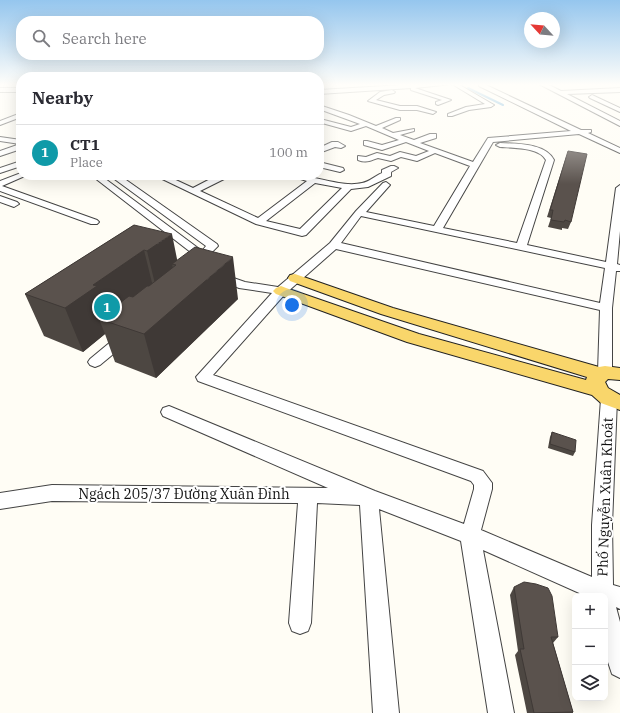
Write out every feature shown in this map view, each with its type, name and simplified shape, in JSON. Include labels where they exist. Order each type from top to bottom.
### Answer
[{"type":"main road","points":[[294,278],[609,385]]},
{"type":"main road","points":[[281,291],[413,338],[609,385]]},
{"type":"street","points":[[1,123],[15,117]]},
{"type":"street","points":[[349,117],[434,151],[475,165]]},
{"type":"street","points":[[551,117],[620,147]]},
{"type":"street","points":[[556,117],[620,151]]},
{"type":"street","points":[[607,117],[620,124]]},
{"type":"street","points":[[376,128],[398,119]]},
{"type":"street","points":[[324,122],[351,129],[366,124]]},
{"type":"street","points":[[1,123],[15,124]]},
{"type":"street","points":[[392,135],[412,130]]},
{"type":"street","points":[[437,230],[491,140],[585,132]]},
{"type":"street","points":[[367,143],[382,148],[433,136]]},
{"type":"street","points":[[0,139],[16,141]]},
{"type":"street","points":[[488,143],[533,150],[547,153],[550,156],[550,160],[521,248]]},
{"type":"street","points":[[324,147],[335,144],[341,146]]},
{"type":"street","points":[[361,158],[366,160],[377,155],[391,159],[400,154],[417,159],[434,151]]},
{"type":"street","points":[[0,154],[16,152]]},
{"type":"street","points":[[0,162],[16,153]]},
{"type":"street","points":[[0,171],[16,165]]},
{"type":"street","points":[[324,165],[340,170]]},
{"type":"street","points":[[363,186],[388,174],[386,172],[394,168]]},
{"type":"street","points":[[0,177],[11,180]]},
{"type":"street","points":[[0,184],[16,178]]},
{"type":"street","points":[[101,180],[199,266],[243,285],[281,291]]},
{"type":"street","points":[[120,180],[213,246],[199,266]]},
{"type":"street","points":[[170,180],[259,222],[302,233],[349,186]]},
{"type":"street","points":[[193,191],[215,180]]},
{"type":"street","points":[[259,222],[313,180],[349,186],[383,188],[359,212],[334,245],[294,278],[281,291],[203,377],[477,476],[483,483],[483,489],[470,535],[501,713]]},
{"type":"street","points":[[0,188],[94,222]]},
{"type":"street","name":"Phố Nguyễn Xuân Khoát","points":[[607,593],[602,525],[609,385],[606,308],[615,267],[620,188]]},
{"type":"street","points":[[0,198],[14,204]]},
{"type":"street","points":[[359,212],[437,230],[615,267]]},
{"type":"street","points":[[334,245],[606,308]]},
{"type":"street","points":[[95,362],[136,328]]},
{"type":"street","points":[[169,412],[369,497],[470,535],[596,593]]},
{"type":"street","name":"Ngách 205/37 Đường Xuân Đỉnh","points":[[0,501],[52,493],[308,495],[369,497]]},
{"type":"street","points":[[300,623],[308,495]]},
{"type":"street","points":[[369,497],[386,713]]},
{"type":"street","name":"Phố Nguyễn Xuân Khoát","points":[[608,603],[620,666]]},
{"type":"building","points":[[568,151],[587,154],[571,222],[565,220],[564,222],[551,220],[553,210],[550,210]]},
{"type":"building","points":[[134,225],[172,234],[147,251],[144,250],[93,285],[97,286],[65,308],[25,294]]},
{"type":"building","points":[[195,247],[233,257],[144,334],[99,319],[129,296],[133,297],[149,286],[176,265],[172,264]]},
{"type":"building","points":[[552,432],[576,440],[575,452],[550,444]]},
{"type":"building","points":[[524,582],[548,588],[552,596],[558,637],[551,637],[573,712],[534,713],[520,649],[524,649],[514,587]]},
{"type":"place","name":"CT1","points":[[107,307]]}]
